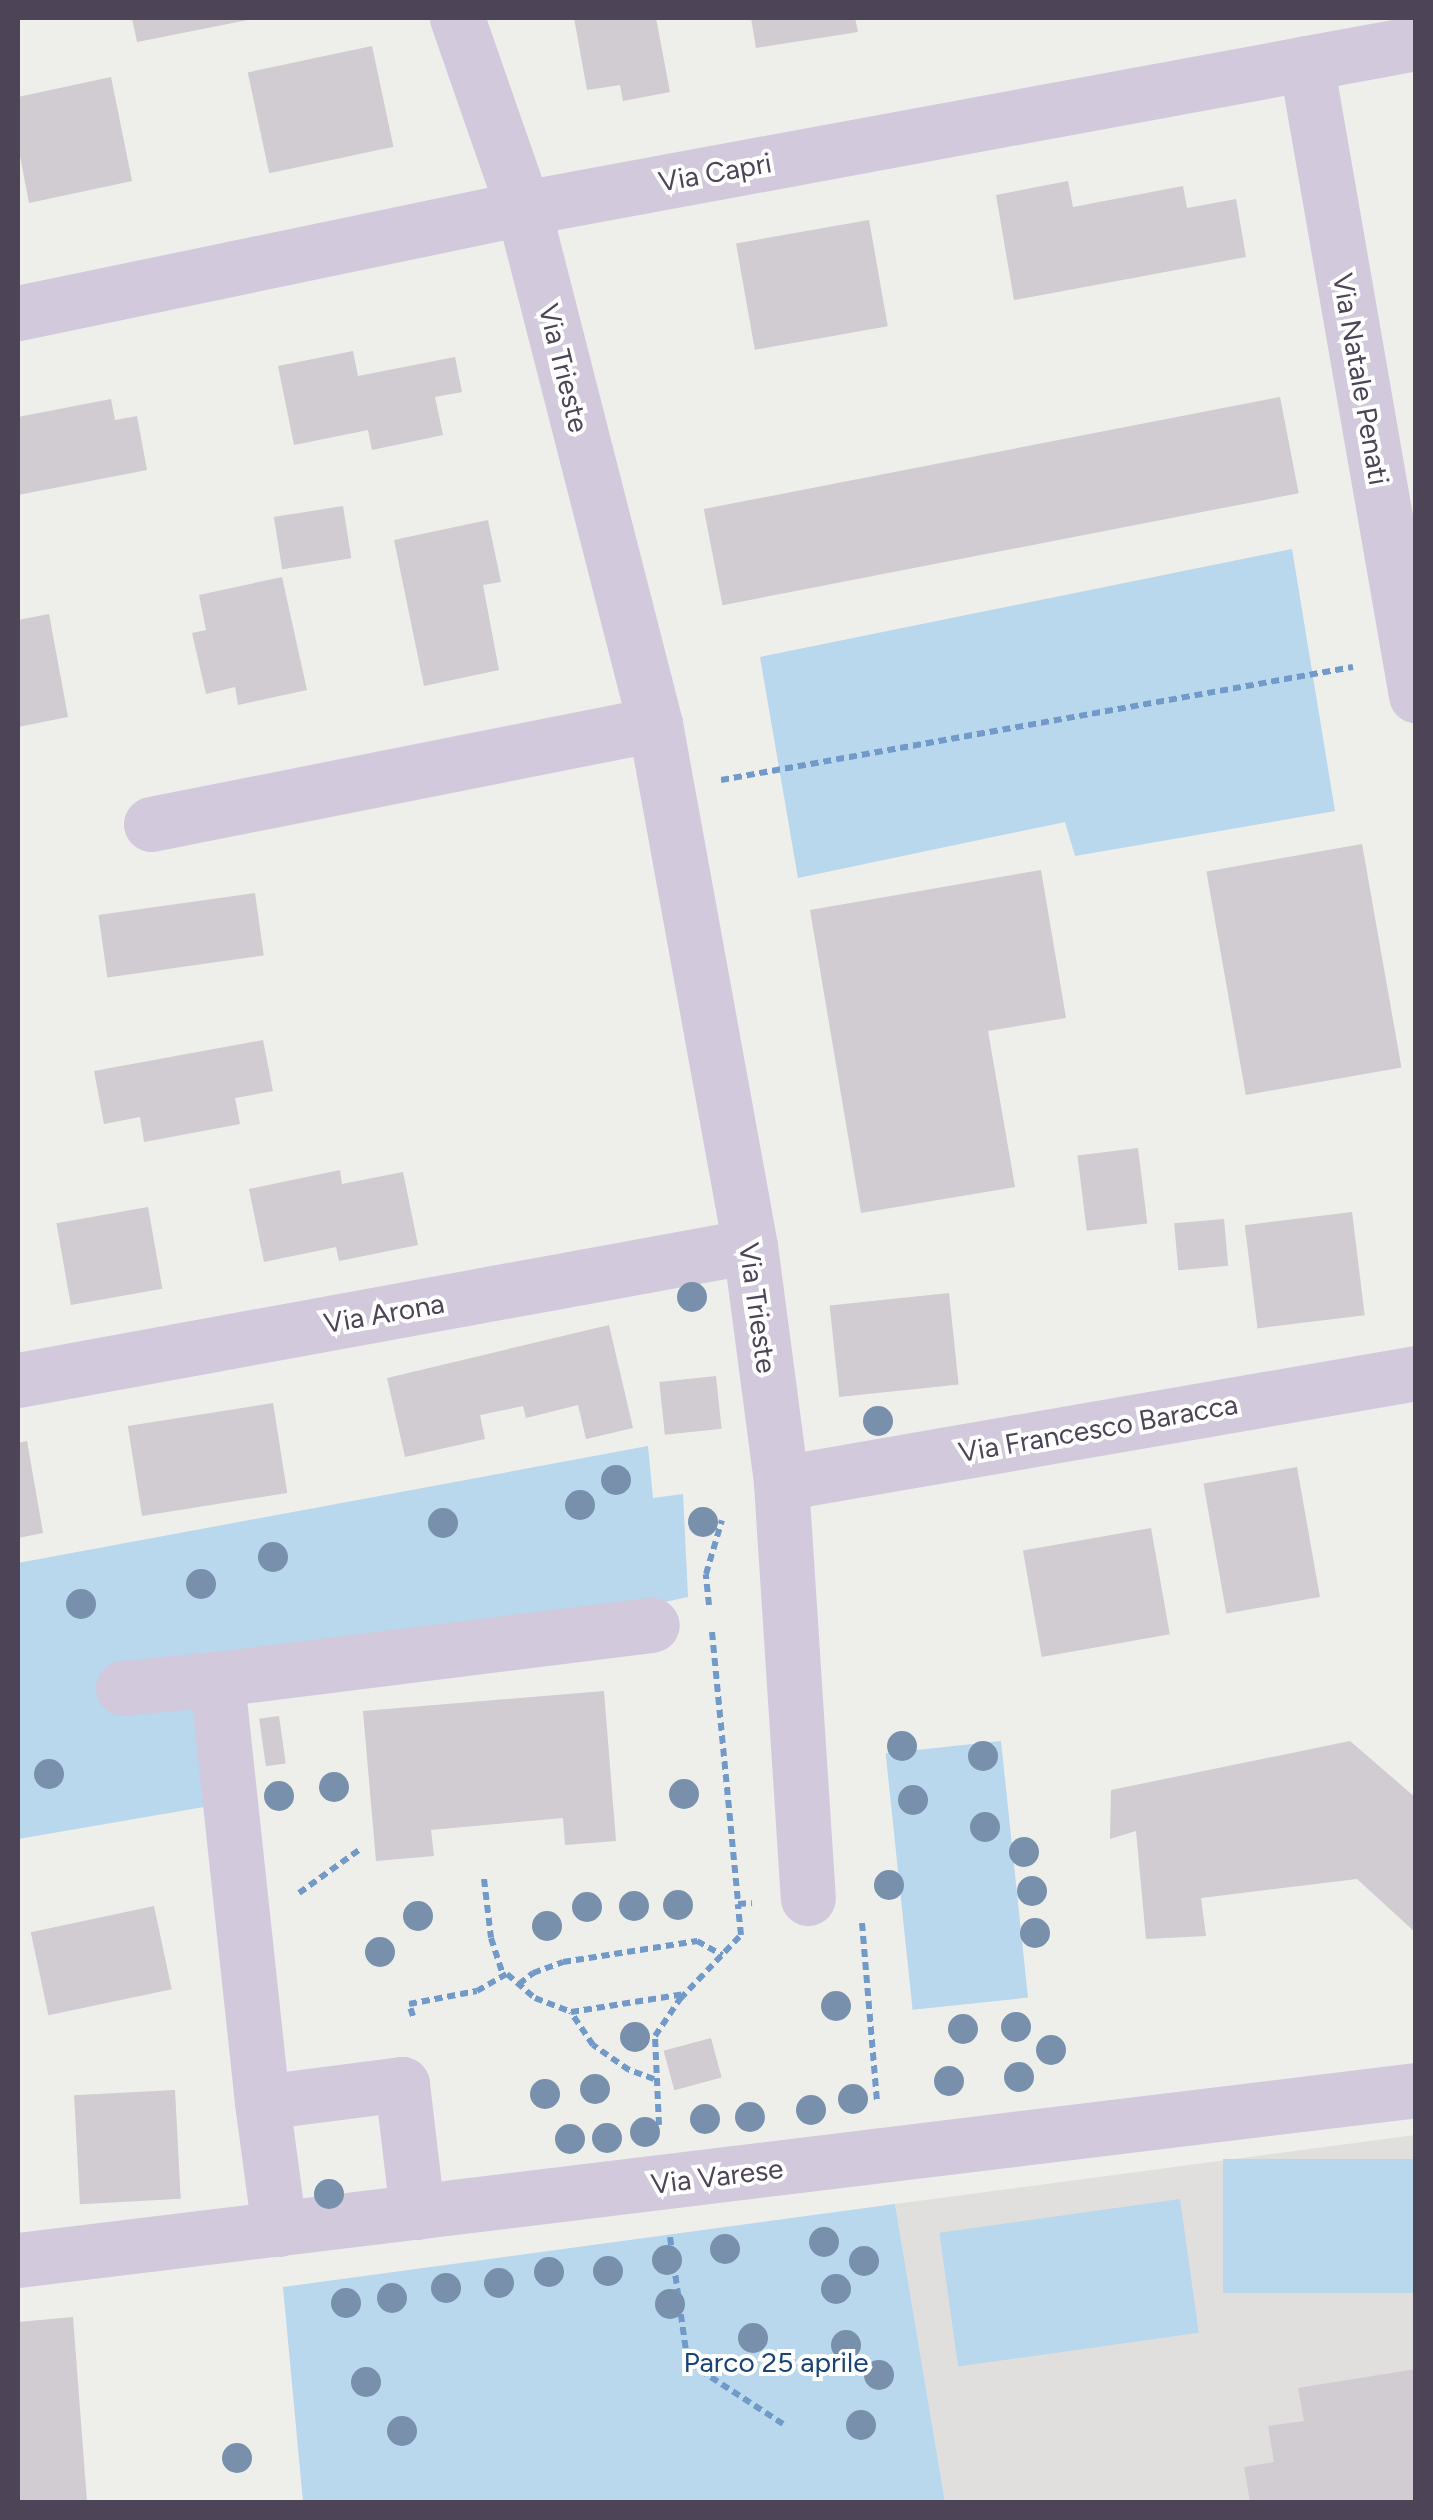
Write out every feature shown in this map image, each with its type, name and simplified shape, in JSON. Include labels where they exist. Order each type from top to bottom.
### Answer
[{"type":"street","name":"Via Trieste","points":[[458,18],[524,208],[656,724],[750,1246],[780,1484],[808,1898]]},
{"type":"street","name":"Via Capri","points":[[18,313],[524,208],[1416,43]]},
{"type":"street","name":"Via Natale Penati","points":[[1306,63],[1412,676]]},
{"type":"street","points":[[150,824],[656,724]]},
{"type":"street","name":"Via Arona","points":[[18,1380],[750,1246]]},
{"type":"street","name":"Via Francesco Baracca","points":[[780,1484],[1416,1372]]},
{"type":"street","points":[[123,1688],[652,1626]]},
{"type":"street","points":[[217,1679],[279,2228]]},
{"type":"street","points":[[262,2102],[402,2084],[418,2212]]},
{"type":"street","name":"Via Varese","points":[[18,2260],[1416,2090]]},
{"type":"path","points":[[668,789],[1412,676]]},
{"type":"path","points":[[484,1879],[491,1938],[503,1976]]},
{"type":"path","points":[[519,1984],[533,1972],[563,1962],[697,1941],[722,1956]]},
{"type":"path","points":[[412,2016],[410,2004],[477,1991],[508,1974],[535,1998],[571,2012],[686,1993]]},
{"type":"path","points":[[571,2012],[593,2045],[629,2070],[654,2079]]},
{"type":"shaded area","points":[[1415,2135],[1415,2502],[945,2502],[895,2204]]},
{"type":"green space","points":[[1292,549],[1335,811],[1075,856],[1065,822],[798,878],[760,657]]},
{"type":"green space","points":[[648,1446],[653,1498],[683,1494],[688,1597],[198,1702],[210,1806],[18,1839],[18,1563]]},
{"type":"green space","points":[[1001,1741],[1028,1998],[913,2010],[886,1753]]},
{"type":"green space","points":[[1223,2159],[1415,2159],[1415,2293],[1223,2293]]},
{"type":"green space","points":[[1180,2199],[1199,2333],[958,2367],[939,2233]]},
{"type":"green space","name":"Parco 25 aprile","points":[[895,2204],[945,2502],[303,2502],[283,2287]]},
{"type":"building","points":[[132,18],[253,18],[253,19],[137,42]]},
{"type":"building","points":[[574,18],[656,18],[670,92],[623,101],[620,85],[587,90]]},
{"type":"building","points":[[751,18],[855,18],[858,32],[756,48]]},
{"type":"building","points":[[372,46],[393,147],[269,173],[248,72]]},
{"type":"building","points":[[111,77],[132,181],[29,203],[18,145],[18,97]]},
{"type":"building","points":[[1068,181],[1073,207],[1183,186],[1187,208],[1236,199],[1246,257],[1014,300],[996,195]]},
{"type":"building","points":[[869,220],[888,326],[755,350],[736,243]]},
{"type":"building","points":[[353,351],[358,376],[455,357],[462,392],[435,397],[443,435],[372,450],[368,430],[294,445],[278,366]]},
{"type":"building","points":[[1280,397],[1299,493],[722,605],[704,509]]},
{"type":"building","points":[[111,399],[115,420],[137,416],[147,470],[18,495],[18,417]]},
{"type":"building","points":[[343,506],[351,558],[282,569],[274,517]]},
{"type":"building","points":[[488,520],[501,582],[483,585],[499,670],[424,686],[394,540]]},
{"type":"building","points":[[282,577],[307,690],[238,705],[235,687],[206,694],[192,633],[206,630],[199,595]]},
{"type":"building","points":[[49,614],[68,717],[18,727],[18,620]]},
{"type":"building","points":[[1362,844],[1401,1068],[1246,1095],[1206,871]]},
{"type":"building","points":[[1041,870],[1066,1018],[988,1031],[1015,1187],[861,1213],[810,910]]},
{"type":"building","points":[[255,893],[264,955],[107,977],[99,915]]},
{"type":"building","points":[[263,1040],[273,1091],[235,1098],[240,1124],[144,1142],[140,1117],[104,1124],[94,1071]]},
{"type":"building","points":[[1138,1148],[1147,1223],[1087,1231],[1077,1155]]},
{"type":"building","points":[[340,1170],[342,1184],[403,1172],[418,1245],[339,1261],[336,1247],[264,1262],[249,1189]]},
{"type":"building","points":[[148,1207],[162,1289],[71,1305],[56,1223]]},
{"type":"building","points":[[1352,1212],[1365,1315],[1257,1328],[1245,1225]]},
{"type":"building","points":[[1224,1219],[1228,1266],[1178,1270],[1174,1223]]},
{"type":"building","points":[[949,1293],[959,1384],[839,1397],[830,1306]]},
{"type":"building","points":[[609,1325],[633,1428],[586,1439],[578,1405],[526,1418],[523,1406],[480,1415],[485,1439],[405,1457],[387,1378]]},
{"type":"building","points":[[716,1376],[722,1429],[665,1435],[659,1382]]},
{"type":"building","points":[[273,1403],[287,1493],[142,1516],[128,1426]]},
{"type":"building","points":[[27,1441],[43,1533],[18,1538],[18,1443]]},
{"type":"building","points":[[1297,1467],[1320,1597],[1226,1613],[1203,1483]]},
{"type":"building","points":[[1151,1528],[1170,1634],[1042,1657],[1023,1551]]},
{"type":"building","points":[[604,1691],[616,1841],[565,1845],[563,1818],[431,1830],[434,1856],[376,1861],[363,1711]]},
{"type":"building","points":[[279,1716],[286,1764],[266,1766],[259,1719]]},
{"type":"building","points":[[1350,1741],[1416,1798],[1416,1933],[1357,1879],[1201,1898],[1206,1936],[1146,1939],[1136,1831],[1110,1839],[1111,1790]]},
{"type":"building","points":[[154,1906],[172,1989],[48,2015],[31,1932]]},
{"type":"building","points":[[711,2038],[722,2078],[674,2090],[664,2051]]},
{"type":"building","points":[[175,2090],[181,2199],[80,2204],[74,2095]]},
{"type":"building","points":[[73,2317],[87,2502],[18,2502],[18,2322]]},
{"type":"building","points":[[1416,2369],[1416,2502],[1250,2502],[1244,2467],[1274,2462],[1268,2426],[1304,2421],[1298,2388]]}]
